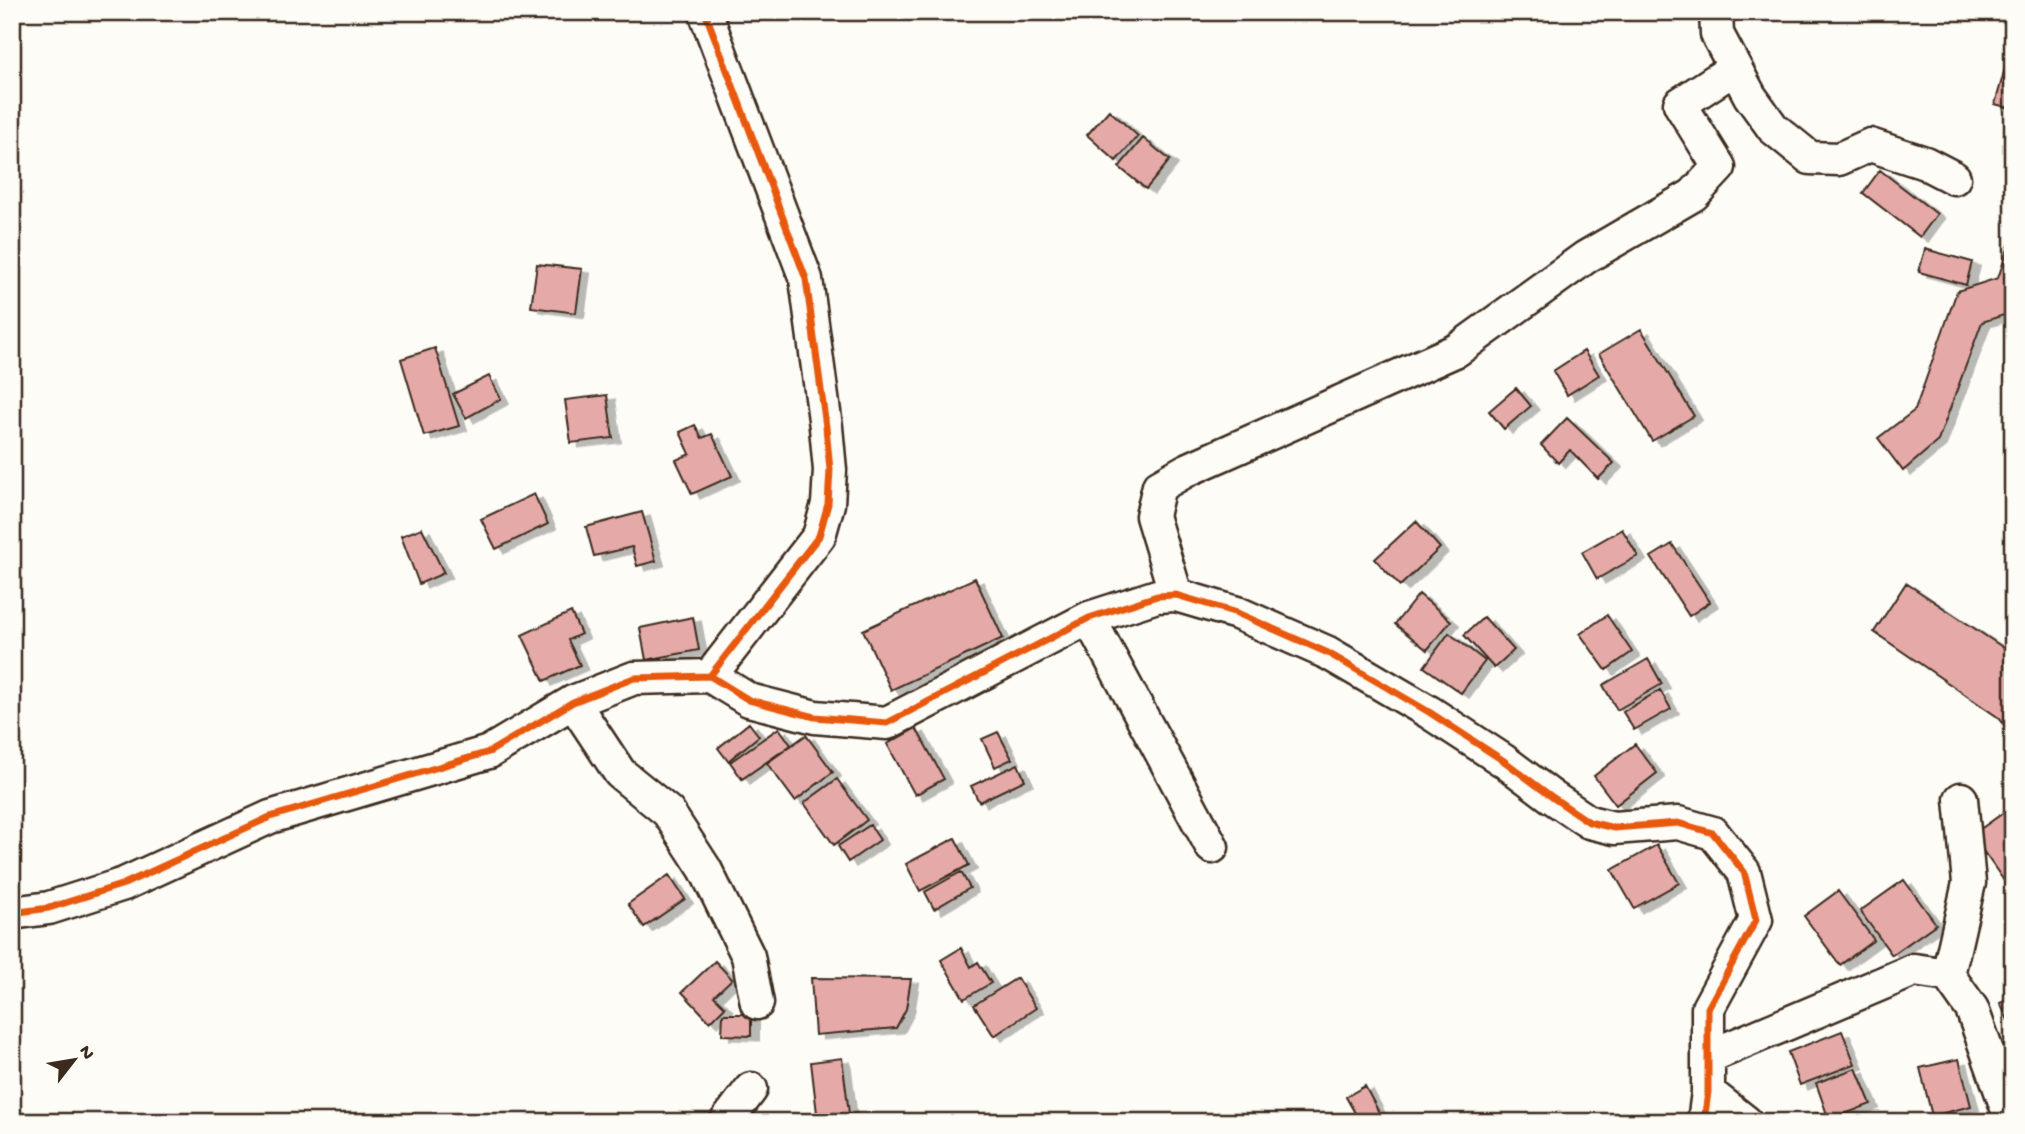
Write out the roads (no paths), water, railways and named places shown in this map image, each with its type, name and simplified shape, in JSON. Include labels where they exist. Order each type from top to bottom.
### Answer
[{"type":"street","points":[[705,12],[806,279],[830,470],[828,504],[819,536],[710,676]]},
{"type":"street","points":[[1716,12],[1717,34],[1750,96],[1773,128],[1810,158],[1839,159],[1870,145],[1925,163],[1954,178]]},
{"type":"street","points":[[1176,595],[1152,516],[1159,486],[1187,470],[1457,350],[1586,257],[1693,195],[1719,167],[1680,104],[1735,68]]},
{"type":"street","points":[[12,913],[49,908],[124,884],[270,817],[489,752],[573,702],[634,678],[710,676],[749,700],[815,718],[887,723],[1088,618],[1157,596],[1176,595],[1237,613],[1328,653],[1429,712],[1504,761],[1589,822],[1614,828],[1678,823],[1713,833],[1744,872],[1756,920],[1707,1008],[1709,1057],[1706,1107],[1746,1122]]},
{"type":"street","points":[[1088,618],[1212,847]]},
{"type":"street","points":[[573,702],[620,774],[668,812],[705,869],[748,956],[757,1003]]},
{"type":"street","points":[[1948,975],[1969,883],[1961,799]]},
{"type":"street","points":[[1709,1057],[1914,970],[1948,975],[1972,1009],[2012,1122]]},
{"type":"street","points":[[726,1122],[751,1089]]}]
